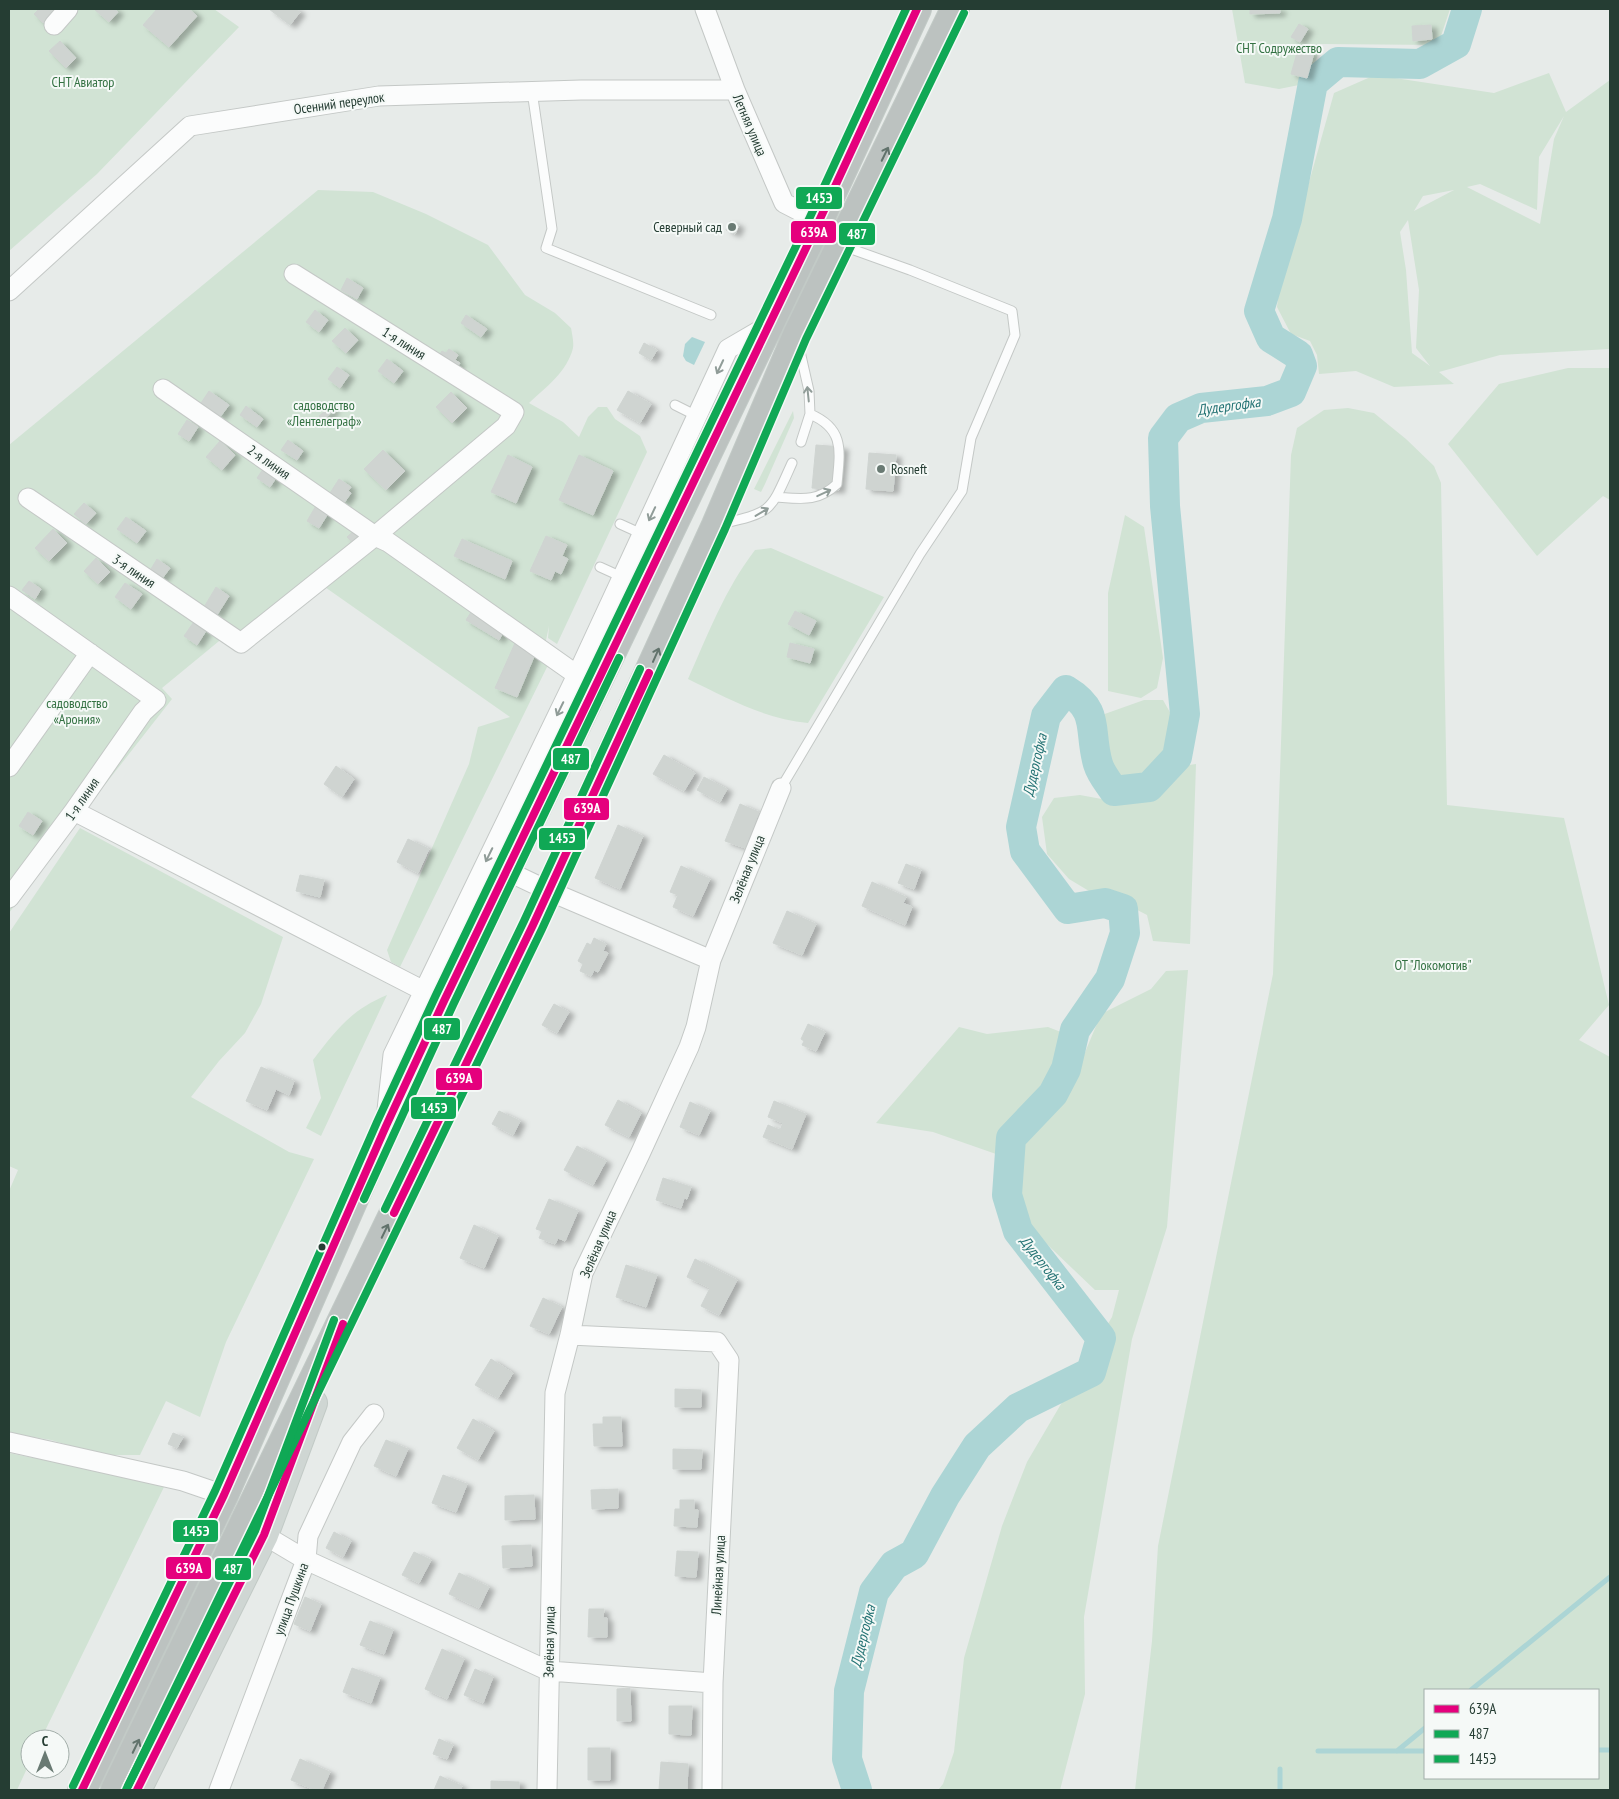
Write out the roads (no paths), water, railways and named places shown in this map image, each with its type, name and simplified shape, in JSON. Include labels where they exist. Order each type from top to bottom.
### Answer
[{"type":"highway","points":[[82,1790],[224,1495],[386,1126],[819,221],[917,9]]},
{"type":"highway","points":[[115,1790],[348,1311],[549,891],[716,525],[797,335],[955,9]]},
{"type":"main road","points":[[137,1790],[264,1535],[348,1311]]},
{"type":"street","points":[[54,25],[68,9]]},
{"type":"street","name":"Летняя улица","points":[[706,9],[735,90],[784,203],[819,221]]},
{"type":"street","name":"Осенний переулок","points":[[9,290],[190,126],[379,96],[532,91],[735,90]]},
{"type":"street","name":"1-я линия","points":[[294,274],[514,412],[506,426],[375,536]]},
{"type":"street","points":[[386,1126],[393,1055],[576,675],[728,350],[769,325]]},
{"type":"street","name":"2-я линия","points":[[163,389],[375,536],[388,542],[576,675]]},
{"type":"street","name":"3-я линия","points":[[28,498],[241,643],[375,536]]},
{"type":"street","points":[[9,596],[90,653],[9,768]]},
{"type":"street","name":"1-я линия","points":[[9,898],[74,811],[143,712],[156,700],[90,653]]},
{"type":"street","name":"Зелёная улица","points":[[547,1790],[555,1393],[570,1335],[583,1272],[689,1047],[696,1027],[711,960],[781,788]]},
{"type":"street","points":[[74,811],[424,991]]},
{"type":"street","points":[[507,871],[549,891],[711,960]]},
{"type":"street","name":"Линейная улица","points":[[570,1335],[717,1342],[729,1360],[713,1684],[712,1790]]},
{"type":"street","name":"улица Пушкина","points":[[219,1790],[306,1560],[308,1536],[352,1442],[374,1414]]},
{"type":"street","points":[[9,1442],[183,1481],[224,1495]]},
{"type":"street","points":[[264,1535],[306,1560],[549,1671],[713,1684]]},
{"type":"lane","points":[[532,91],[552,229],[546,248],[711,315]]},
{"type":"lane","points":[[781,788],[920,554],[962,491],[971,438],[1015,335],[1012,311],[842,245]]},
{"type":"lane","points":[[797,335],[809,391],[810,414],[801,442]]},
{"type":"lane","points":[[675,405],[697,416]]},
{"type":"lane","points":[[777,497],[803,500],[826,494],[838,484],[840,450],[836,433],[822,419],[810,414]]},
{"type":"lane","points":[[716,525],[754,516],[768,510],[777,497],[792,463]]},
{"type":"lane","points":[[620,524],[642,534]]},
{"type":"lane","points":[[600,567],[622,577]]},
{"type":"water","points":[[692,337],[705,342],[694,365],[686,361],[683,356],[685,344]]},
{"type":"waterway","name":"Дудергофка","points":[[857,1790],[847,1759],[849,1691],[874,1592],[894,1565],[914,1554],[945,1496],[977,1446],[1018,1408],[1091,1372],[1101,1338],[1018,1231],[1007,1195],[1011,1138],[1053,1094],[1066,1069],[1075,1030],[1110,979],[1125,933],[1123,909],[1105,903],[1068,909],[1025,851],[1021,827],[1046,716],[1066,690],[1077,698],[1089,714],[1098,764],[1114,791],[1149,787],[1177,757],[1185,714],[1165,506],[1163,438],[1178,418],[1201,408],[1267,401],[1291,392],[1302,366],[1298,355],[1271,338],[1259,311],[1287,219],[1313,83],[1338,62],[1420,64],[1456,44],[1467,9]]},
{"type":"waterway","points":[[1472,1689],[1610,1577]]},
{"type":"waterway","points":[[1397,1751],[1424,1729]]},
{"type":"waterway","points":[[1599,1750],[1610,1750]]},
{"type":"waterway","points":[[1318,1751],[1424,1751]]},
{"type":"waterway","points":[[1280,1769],[1280,1790]]},
{"type":"place","name":"Северный сад","points":[[732,227]]},
{"type":"place","name":"Rosneft","points":[[881,469]]},
{"type":"park label","name":"СНТ Содружество","points":[[1279,48]]},
{"type":"park label","name":"СНТ Авиатор","points":[[83,82]]},
{"type":"park label","name":"садоводство «Лентелеграф»","points":[[324,414]]},
{"type":"park label","name":"садоводство «Арония»","points":[[77,712]]},
{"type":"park label","name":"ОТ \"Локомотив\"","points":[[1433,965]]}]
